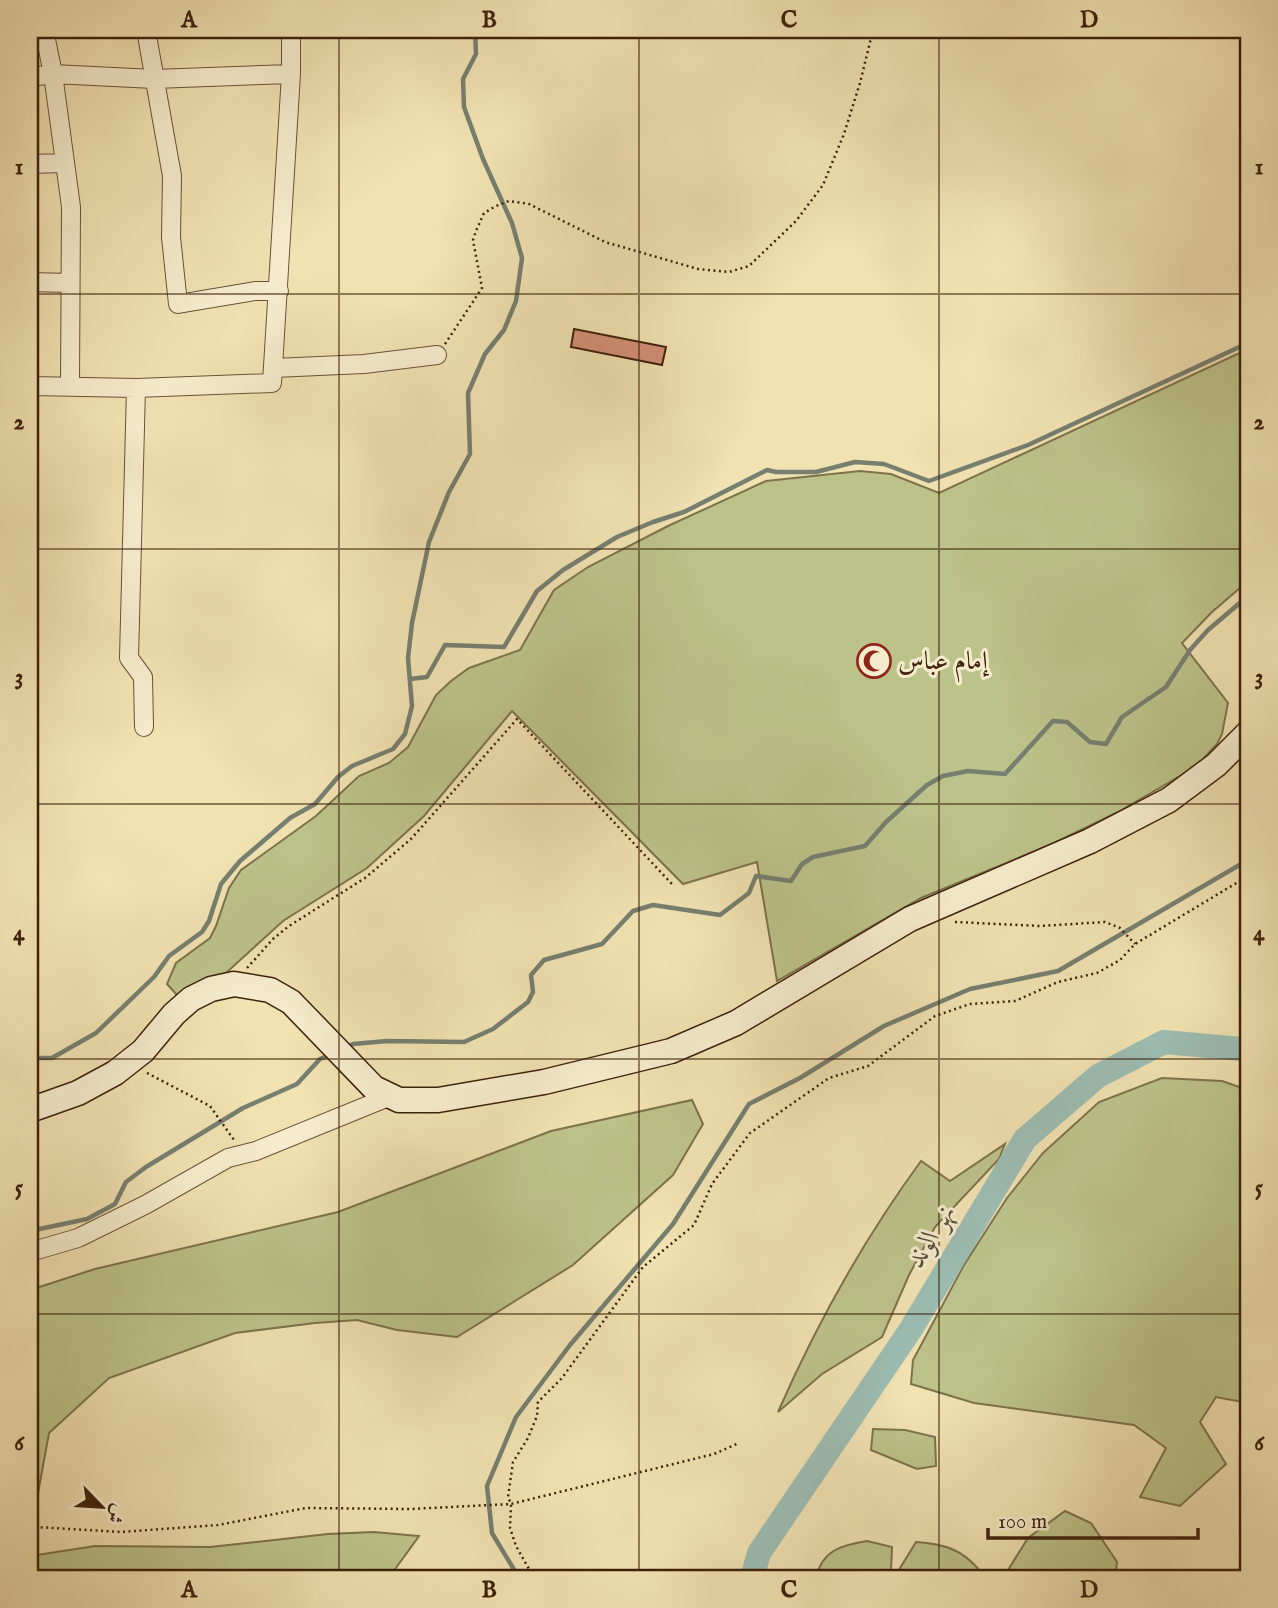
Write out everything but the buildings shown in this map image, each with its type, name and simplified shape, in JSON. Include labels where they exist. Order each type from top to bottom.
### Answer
[{"type":"main road","points":[[30,1110],[97,1084],[130,1062],[191,999],[211,989],[234,984],[258,986],[281,995],[304,1013],[374,1088],[398,1100],[438,1100],[544,1082],[671,1051],[736,1023],[910,919],[1090,841],[1169,800],[1216,765],[1248,733]]},
{"type":"street","points":[[44,30],[53,74],[71,207],[69,386]]},
{"type":"street","points":[[146,30],[172,176],[171,237],[178,304],[255,291],[279,291]]},
{"type":"street","points":[[30,386],[136,388],[272,383],[291,74],[291,30]]},
{"type":"street","points":[[30,77],[53,74],[154,79],[291,74]]},
{"type":"street","points":[[30,164],[64,163]]},
{"type":"street","points":[[30,282],[70,283]]},
{"type":"street","points":[[274,368],[364,364],[437,355]]},
{"type":"street","points":[[136,388],[129,658],[143,677],[144,727]]},
{"type":"street","points":[[30,1252],[78,1238],[145,1205],[228,1158],[256,1152],[391,1096]]},
{"type":"path","points":[[437,355],[482,288],[473,240],[484,213],[509,201],[529,204],[605,242],[698,269],[729,272],[749,266],[796,221],[823,185],[852,108],[873,30]]},
{"type":"path","points":[[234,984],[273,939],[365,878],[411,839],[517,719],[673,884]]},
{"type":"path","points":[[534,1578],[516,1546],[510,1528],[511,1504],[508,1497],[513,1462],[528,1438],[537,1416],[538,1402],[562,1378],[643,1267],[694,1225],[712,1184],[750,1133],[829,1078],[868,1066],[935,1016],[971,1004],[1015,1001],[1058,982],[1097,973],[1120,960],[1135,944],[1248,876]]},
{"type":"path","points":[[949,921],[1040,926],[1105,922],[1120,928],[1135,944]]},
{"type":"path","points":[[130,1062],[165,1084],[210,1106],[229,1132]]},
{"type":"path","points":[[30,1529],[36,1527],[121,1532],[218,1525],[306,1508],[411,1509],[511,1504],[714,1454],[739,1443]]},
{"type":"green space","points":[[1248,349],[1248,581],[1182,643],[1228,703],[1222,734],[1217,744],[1202,760],[1180,776],[1118,812],[1052,844],[921,898],[777,981],[757,862],[683,884],[512,711],[424,816],[367,868],[283,921],[226,973],[177,995],[167,984],[176,963],[210,938],[229,888],[241,870],[316,816],[359,776],[389,763],[408,747],[436,695],[451,681],[469,668],[520,650],[554,590],[588,567],[668,526],[766,481],[860,471],[891,474],[939,493]]},
{"type":"green space","points":[[1162,1078],[1222,1081],[1248,1090],[1248,1403],[1216,1397],[1200,1422],[1226,1464],[1180,1506],[1140,1497],[1166,1448],[1134,1425],[974,1403],[911,1384],[913,1360],[964,1265],[1007,1198],[1043,1153],[1099,1102]]},
{"type":"green space","points":[[692,1100],[703,1124],[673,1175],[573,1265],[457,1337],[397,1330],[357,1320],[315,1323],[235,1333],[109,1378],[49,1433],[35,1510],[30,1511],[30,1290],[95,1269],[338,1212],[551,1131]]},
{"type":"green space","points":[[1005,1144],[999,1159],[935,1227],[909,1275],[882,1337],[822,1374],[778,1412],[843,1282],[921,1161],[950,1181]]},
{"type":"green space","points":[[873,1429],[905,1430],[935,1437],[936,1466],[917,1469],[871,1450]]},
{"type":"green space","points":[[1065,1511],[1091,1523],[1117,1562],[1115,1578],[1003,1578],[1028,1538]]},
{"type":"green space","points":[[374,1532],[419,1536],[393,1572],[378,1578],[30,1578],[30,1556],[95,1546],[210,1547],[328,1534]]},
{"type":"green space","points":[[867,1541],[892,1547],[891,1571],[884,1578],[816,1578],[823,1561],[834,1550]]},
{"type":"green space","points":[[916,1542],[944,1546],[966,1557],[980,1571],[977,1578],[894,1578]]},
{"type":"waterway","points":[[30,1058],[52,1058],[96,1033],[154,977],[169,956],[202,932],[209,921],[221,884],[240,861],[290,818],[315,804],[338,777],[352,766],[393,749],[405,734],[412,706],[408,658],[412,623],[429,542],[449,492],[470,454],[468,393],[485,354],[504,330],[516,301],[522,258],[512,223],[483,159],[464,107],[463,79],[476,54],[475,30]]},
{"type":"waterway","points":[[410,679],[427,677],[445,645],[504,647],[537,591],[563,570],[617,537],[684,512],[767,470],[816,472],[855,462],[884,464],[929,481],[1028,445],[1248,343]]},
{"type":"waterway","points":[[347,1047],[387,1041],[464,1042],[493,1029],[528,1002],[533,992],[531,975],[544,960],[602,944],[633,911],[653,905],[720,915],[749,893],[756,876],[791,881],[802,864],[813,857],[865,846],[886,822],[927,785],[943,776],[968,771],[1005,774],[1053,721],[1067,722],[1090,742],[1106,744],[1122,717],[1166,687],[1190,650],[1208,630],[1248,596]]},
{"type":"waterway","points":[[519,1578],[492,1533],[487,1486],[516,1417],[570,1345],[673,1224],[749,1104],[800,1078],[884,1026],[970,989],[1058,971],[1248,860]]},
{"type":"waterway","name":"نهر الوند","points":[[752,1578],[759,1553],[911,1329],[1025,1139],[1098,1076],[1164,1042],[1241,1049],[1248,1053]]},
{"type":"waterway","points":[[30,1231],[87,1219],[115,1204],[126,1182],[146,1167],[243,1108],[297,1084],[320,1059],[329,1055]]},
{"type":"place","name":"إمام عباس","points":[[874,661]]}]
